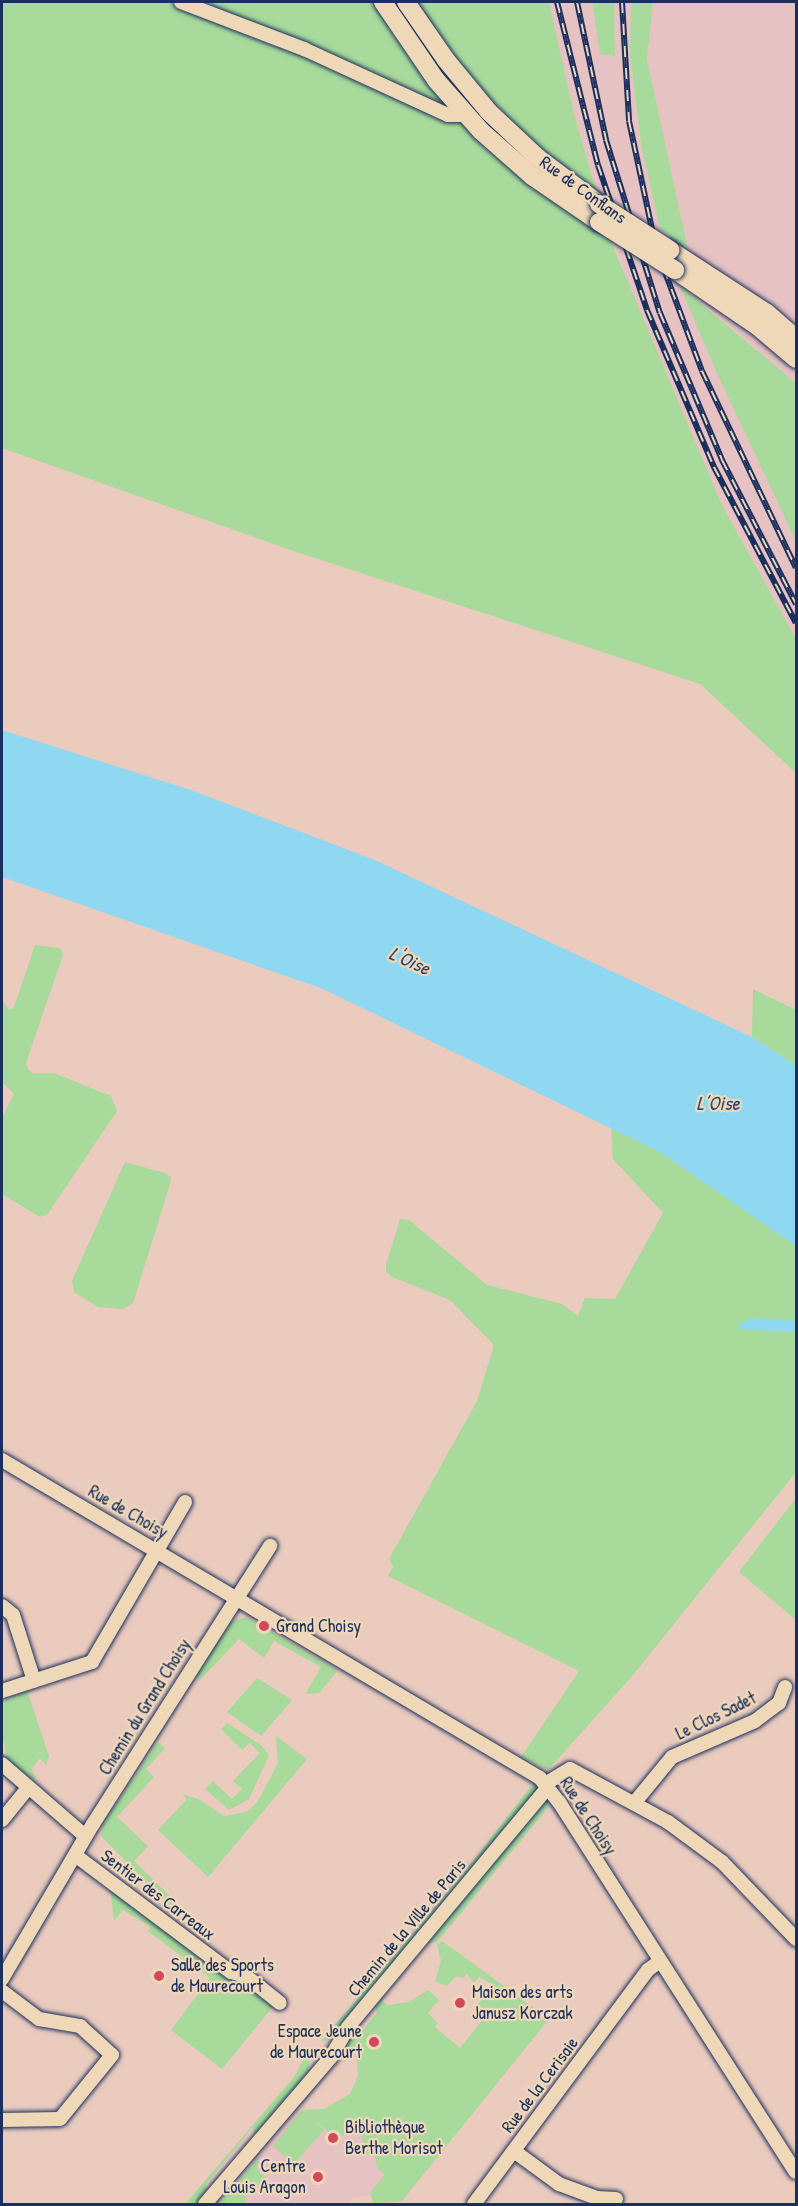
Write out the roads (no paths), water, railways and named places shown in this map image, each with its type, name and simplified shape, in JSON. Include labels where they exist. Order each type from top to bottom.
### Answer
[{"type":"main road","name":"Rue de Conflans","points":[[383,2],[429,70],[466,116],[525,171],[670,250],[767,313],[796,338]]},
{"type":"main road","name":"Rue de Conflans","points":[[406,2],[439,51],[489,112],[538,158],[599,213],[675,270],[757,326],[796,360]]},
{"type":"street","name":"Rue de Conflans","points":[[182,2],[304,49],[448,115],[466,116]]},
{"type":"street","points":[[426,103],[435,93],[429,70]]},
{"type":"street","name":"Rue de Choisy","points":[[2,1460],[522,1765],[547,1786],[796,2172]]},
{"type":"street","points":[[2,1691],[77,1669],[96,1658],[185,1502]]},
{"type":"street","points":[[236,1598],[270,1545]]},
{"type":"street","name":"Chemin du Grand Choisy","points":[[2,1979],[85,1836],[236,1598]]},
{"type":"street","points":[[2,1606],[13,1615],[34,1681]]},
{"type":"street","name":"Le Clos Sadet","points":[[635,1802],[672,1757],[756,1721],[779,1702],[785,1687]]},
{"type":"street","points":[[2,1764],[85,1836]]},
{"type":"street","name":"Chemin de la Ville de Paris","points":[[205,2205],[331,2057],[348,2027],[547,1786],[570,1769],[635,1802]]},
{"type":"street","points":[[2,1820],[28,1788]]},
{"type":"street","points":[[635,1802],[722,1862],[796,1939]]},
{"type":"street","name":"Sentier des Carreaux","points":[[75,1855],[231,1972],[247,1977],[280,2003]]},
{"type":"street","name":"Rue de la Cerisaie","points":[[474,2205],[648,1970],[660,1961]]},
{"type":"street","points":[[2,1991],[39,2019],[80,2026],[112,2055],[60,2119],[2,2120]]},
{"type":"street","points":[[514,2151],[559,2184],[597,2198],[616,2199]]},
{"type":"water","name":"L’Oise","points":[[2,730],[191,790],[375,860],[752,1037],[796,1066],[796,1246],[660,1152],[323,989],[2,877]]},
{"type":"water","points":[[752,1318],[796,1321],[796,1332],[740,1329],[738,1325]]},
{"type":"railway","points":[[557,2],[598,165],[647,310],[714,467],[796,623]]},
{"type":"railway","points":[[577,2],[606,140],[660,313],[722,460],[796,604]]},
{"type":"railway","points":[[622,2],[629,121],[656,248],[702,371],[796,568]]},
{"type":"place","name":"Grand Choisy","points":[[264,1626]]},
{"type":"place","name":"Salle des Sports de Maurecourt","points":[[159,1976]]},
{"type":"place","name":"Maison des arts Janusz Korczak","points":[[460,2003]]},
{"type":"place","name":"Espace Jeune de Maurecourt","points":[[374,2042]]},
{"type":"place","name":"Bibliothèque Berthe Morisot","points":[[333,2138]]},
{"type":"place","name":"Centre Louis Aragon","points":[[318,2177]]},
{"type":"water label","name":"L'Oise","points":[[410,960]]}]
